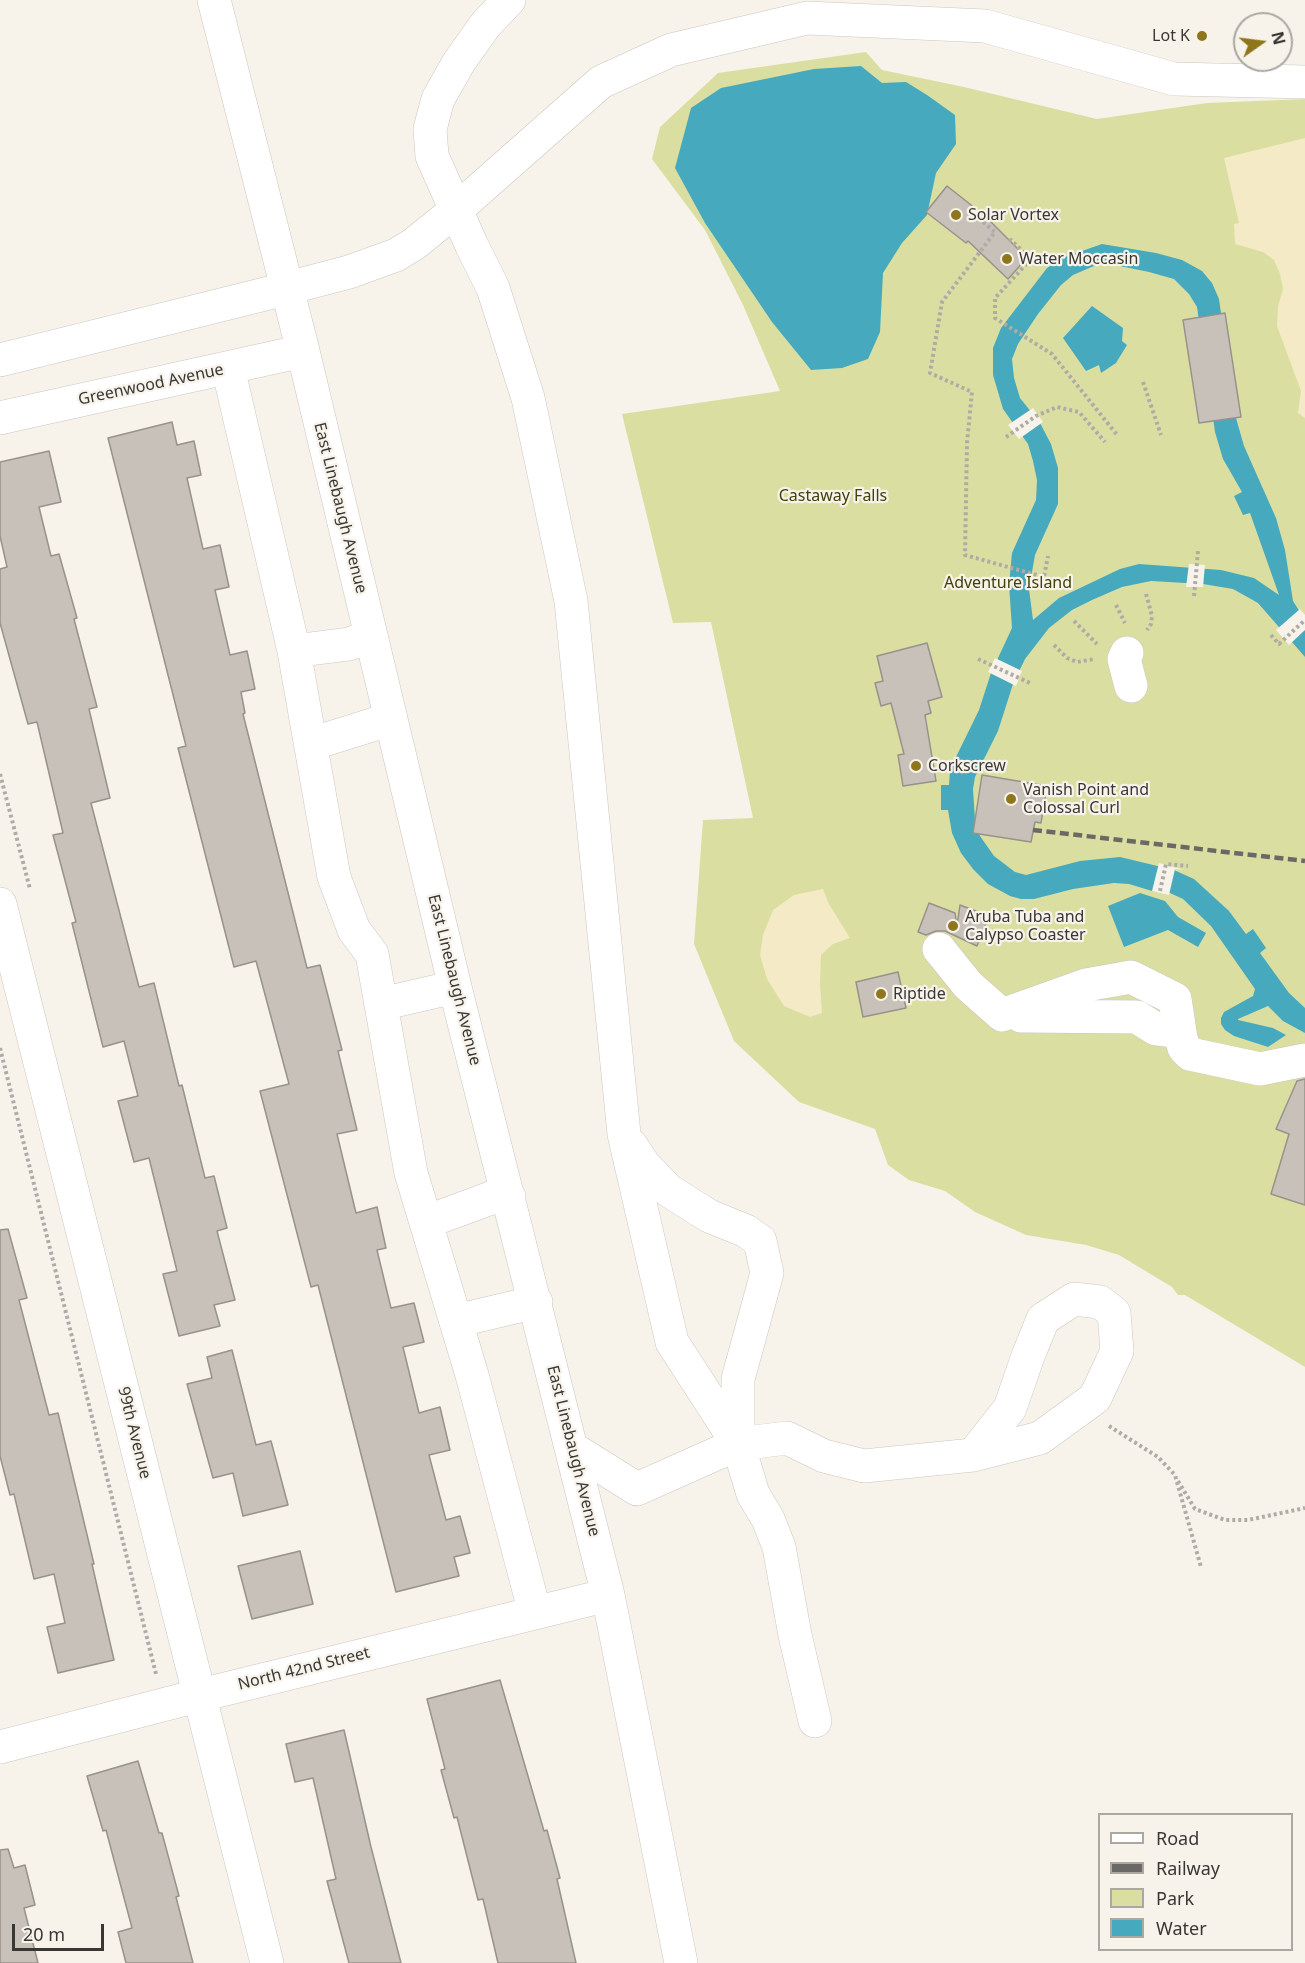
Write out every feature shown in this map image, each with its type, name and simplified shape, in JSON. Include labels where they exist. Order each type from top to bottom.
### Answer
[{"type":"street","name":"East Linebaugh Avenue","points":[[214,0],[303,351],[455,987],[608,1595],[681,1963]]},
{"type":"street","points":[[509,0],[486,24],[459,62],[438,99],[430,129],[432,156],[493,288],[528,398],[571,601],[624,1134],[672,1342],[738,1444],[753,1494],[768,1519],[779,1547],[795,1635],[815,1722]]},
{"type":"street","points":[[0,360],[286,289],[349,272],[396,255],[414,244],[456,210],[601,82],[671,50],[807,18],[985,26],[1174,79],[1305,82]]},
{"type":"street","name":"Greenwood Avenue","points":[[0,418],[303,351]]},
{"type":"street","points":[[228,368],[294,651],[334,877],[354,930],[372,954],[411,1173],[472,1375],[535,1613]]},
{"type":"street","points":[[294,651],[349,644],[371,636]]},
{"type":"street","points":[[311,744],[391,719]]},
{"type":"street","name":"99th Avenue","points":[[0,904],[267,1963]]},
{"type":"street","points":[[939,949],[968,985],[1002,1015],[1086,985],[1131,977],[1175,999],[1184,1048],[1191,1054],[1260,1069],[1305,1059]]},
{"type":"street","points":[[381,1004],[455,987]]},
{"type":"street","points":[[624,1134],[644,1165],[668,1190],[709,1216],[746,1231],[760,1241],[767,1273],[738,1379],[738,1444]]},
{"type":"street","points":[[426,1222],[492,1198],[509,1197]]},
{"type":"street","points":[[573,1449],[637,1489],[738,1444],[787,1438],[824,1456],[864,1466],[973,1455],[1040,1438],[1095,1398],[1117,1351],[1114,1313],[1100,1302],[1074,1299],[1043,1319],[1010,1408],[973,1455]]},
{"type":"street","points":[[456,1322],[536,1302]]},
{"type":"street","name":"North 42nd Street","points":[[0,1747],[608,1595]]},
{"type":"path","points":[[982,222],[995,232],[942,302],[930,373],[972,392],[967,442],[965,555],[1044,577],[1048,556]]},
{"type":"path","points":[[1009,242],[1011,240],[1031,260],[995,298],[995,318],[1052,354],[1118,436]]},
{"type":"path","points":[[1143,382],[1161,435]]},
{"type":"path","points":[[1006,437],[1036,416],[1057,407],[1079,412],[1105,442]]},
{"type":"path","points":[[1194,596],[1198,551]]},
{"type":"path","points":[[1054,645],[1067,658],[1077,662],[1125,658],[1151,624],[1152,616],[1146,594]]},
{"type":"path","points":[[1271,635],[1279,644],[1305,620]]},
{"type":"path","points":[[1074,621],[1125,658]]},
{"type":"path","points":[[978,659],[1030,683]]},
{"type":"path","points":[[1160,891],[1167,864],[1188,866]]},
{"type":"path","points":[[0,1048],[156,1674]]},
{"type":"path","points":[[1080,1409],[1158,1457],[1175,1475],[1195,1509],[1225,1520],[1248,1520],[1305,1508]]},
{"type":"path","points":[[1175,1475],[1201,1567]]},
{"type":"green space","name":"Adventure Island","points":[[866,52],[882,70],[1097,119],[1207,103],[1305,99],[1305,1367],[1185,1295],[1178,1295],[1172,1287],[1119,1255],[1086,1245],[1026,1235],[975,1212],[945,1191],[909,1180],[888,1165],[875,1129],[799,1102],[734,1041],[694,944],[703,820],[753,818],[711,622],[673,623],[622,414],[780,391],[743,305],[705,230],[652,159],[660,127],[718,73]]},
{"type":"sand","points":[[1305,138],[1305,418],[1298,413],[1301,391],[1277,326],[1278,306],[1283,289],[1280,274],[1274,260],[1263,252],[1235,244],[1234,224],[1239,223],[1224,158]]},
{"type":"sand","points":[[823,889],[829,904],[850,938],[833,944],[821,955],[822,1013],[810,1017],[784,1006],[767,979],[760,955],[763,935],[773,910],[794,895]]},
{"type":"water","points":[[861,66],[882,83],[906,82],[955,115],[956,144],[936,173],[927,215],[902,243],[883,273],[880,332],[868,359],[842,368],[811,370],[772,322],[705,223],[675,168],[691,108],[721,88],[814,69]]},
{"type":"water","points":[[1102,244],[1156,253],[1182,260],[1202,271],[1212,283],[1219,299],[1236,418],[1244,446],[1276,518],[1285,550],[1293,601],[1305,620],[1305,657],[1258,603],[1233,589],[1203,584],[1151,581],[1122,587],[1092,600],[1072,610],[1049,628],[1025,659],[1013,684],[998,731],[975,777],[973,789],[975,820],[980,836],[994,856],[1015,872],[1026,875],[1080,861],[1120,857],[1174,870],[1194,879],[1229,911],[1246,934],[1253,929],[1266,948],[1260,953],[1289,993],[1305,1008],[1305,1033],[1283,1021],[1268,1006],[1238,1019],[1273,1028],[1286,1035],[1268,1047],[1234,1036],[1221,1024],[1224,1012],[1253,996],[1255,989],[1211,926],[1183,899],[1170,893],[1114,883],[1073,889],[1034,899],[1010,896],[988,884],[973,869],[961,853],[952,833],[948,810],[941,810],[941,785],[949,785],[950,771],[979,710],[991,673],[1012,628],[1009,585],[1012,553],[1036,500],[1037,480],[1033,461],[1028,444],[1003,409],[993,375],[993,348],[1001,328],[1047,268],[1062,258]],"holes":[[[1110,264],[1174,279],[1189,294],[1197,307],[1215,432],[1223,459],[1242,492],[1234,496],[1243,515],[1250,513],[1279,595],[1254,578],[1221,570],[1139,564],[1120,569],[1059,598],[1033,620],[1029,589],[1035,555],[1058,504],[1058,468],[1051,444],[1040,423],[1020,398],[1014,378],[1012,359],[1018,344],[1038,314],[1061,285],[1073,275],[1094,266]]]},
{"type":"water","points":[[1092,306],[1123,328],[1122,341],[1127,345],[1116,363],[1101,373],[1099,365],[1086,371],[1063,338]]},
{"type":"water","points":[[1140,893],[1165,901],[1178,917],[1206,933],[1198,947],[1168,930],[1124,947],[1108,906]]},
{"type":"pier","points":[[1033,408],[1043,422],[1019,439],[1008,425]]},
{"type":"pier","points":[[1189,564],[1205,565],[1203,587],[1186,587]]},
{"type":"pier","points":[[1300,609],[1305,615],[1305,630],[1289,645],[1276,630]]},
{"type":"pier","points":[[995,658],[1022,671],[1016,686],[988,672]]},
{"type":"pier","points":[[1159,863],[1184,870],[1175,869],[1169,895],[1152,891]]},
{"type":"building","points":[[947,186],[985,216],[1027,258],[1008,279],[968,241],[966,243],[926,212]]},
{"type":"building","points":[[1225,313],[1241,417],[1199,423],[1183,320]]},
{"type":"building","points":[[172,422],[177,445],[194,441],[201,475],[187,478],[203,549],[220,545],[229,587],[215,590],[230,655],[247,651],[255,689],[241,692],[245,713],[243,714],[307,968],[320,965],[342,1050],[338,1051],[357,1130],[337,1134],[356,1213],[377,1207],[386,1248],[377,1250],[391,1308],[414,1303],[424,1342],[403,1347],[419,1413],[440,1407],[450,1450],[429,1455],[446,1520],[460,1516],[470,1553],[454,1557],[459,1576],[396,1592],[318,1285],[311,1287],[260,1091],[289,1084],[256,961],[234,967],[178,748],[186,746],[108,438]]},
{"type":"building","points":[[49,451],[61,502],[39,507],[51,556],[59,554],[77,618],[74,619],[97,707],[89,709],[110,798],[91,803],[139,987],[154,983],[179,1086],[182,1085],[205,1178],[214,1176],[227,1228],[217,1231],[235,1300],[214,1305],[220,1326],[179,1336],[163,1274],[177,1271],[149,1158],[134,1162],[118,1101],[138,1096],[124,1041],[103,1047],[72,923],[76,922],[53,835],[63,833],[37,722],[28,724],[0,623],[0,569],[7,567],[0,536],[0,462]]},
{"type":"building","points":[[927,643],[942,697],[928,701],[931,713],[925,715],[936,781],[903,786],[898,755],[904,754],[891,703],[881,706],[875,683],[883,681],[877,656]]},
{"type":"building","name":"Vanish Point and Colossal Curl","points":[[982,775],[1047,786],[1041,823],[1035,822],[1031,842],[973,833]]},
{"type":"building","name":"Aruba Tuba and Calypso Coaster","points":[[929,903],[955,913],[957,926],[960,905],[989,916],[977,946],[945,931],[936,931],[926,935],[918,932]]},
{"type":"building","name":"Riptide","points":[[898,972],[906,1008],[863,1017],[856,982]]},
{"type":"building","points":[[1305,1079],[1305,1205],[1271,1194],[1289,1134],[1276,1129],[1297,1081]]},
{"type":"building","points":[[8,1229],[27,1298],[19,1300],[49,1415],[58,1413],[114,1660],[58,1673],[47,1627],[65,1623],[54,1574],[34,1579],[14,1494],[10,1495],[0,1456],[0,1230]]},
{"type":"building","points":[[232,1350],[256,1445],[271,1441],[288,1505],[243,1516],[233,1473],[213,1478],[187,1384],[212,1378],[207,1357]]},
{"type":"building","points":[[300,1551],[313,1604],[252,1619],[238,1566]]},
{"type":"building","points":[[500,1680],[560,1878],[557,1879],[576,1963],[498,1963],[483,1899],[478,1900],[457,1817],[454,1818],[441,1770],[445,1769],[427,1699]]},
{"type":"building","points":[[344,1730],[401,1963],[349,1963],[327,1881],[336,1879],[313,1778],[295,1782],[286,1744]]},
{"type":"building","points":[[138,1761],[159,1833],[162,1833],[179,1896],[176,1897],[193,1963],[126,1963],[118,1932],[132,1928],[106,1830],[103,1831],[87,1776]]},
{"type":"building","points":[[8,1849],[14,1868],[25,1865],[35,1905],[24,1908],[38,1963],[0,1963],[0,1850]]},
{"type":"railway","points":[[1033,830],[1305,861]]},
{"type":"place","name":"Lot K","points":[[1202,36]]},
{"type":"place","name":"Solar Vortex","points":[[956,215]]},
{"type":"place","name":"Water Moccasin","points":[[1007,259]]},
{"type":"place","name":"Corkscrew","points":[[916,766]]},
{"type":"place","name":"Vanish Point and Colossal Curl","points":[[1011,799]]},
{"type":"place","name":"Aruba Tuba and Calypso Coaster","points":[[953,926]]},
{"type":"place","name":"Riptide","points":[[881,994]]},
{"type":"park label","name":"Castaway Falls","points":[[833,496]]}]
